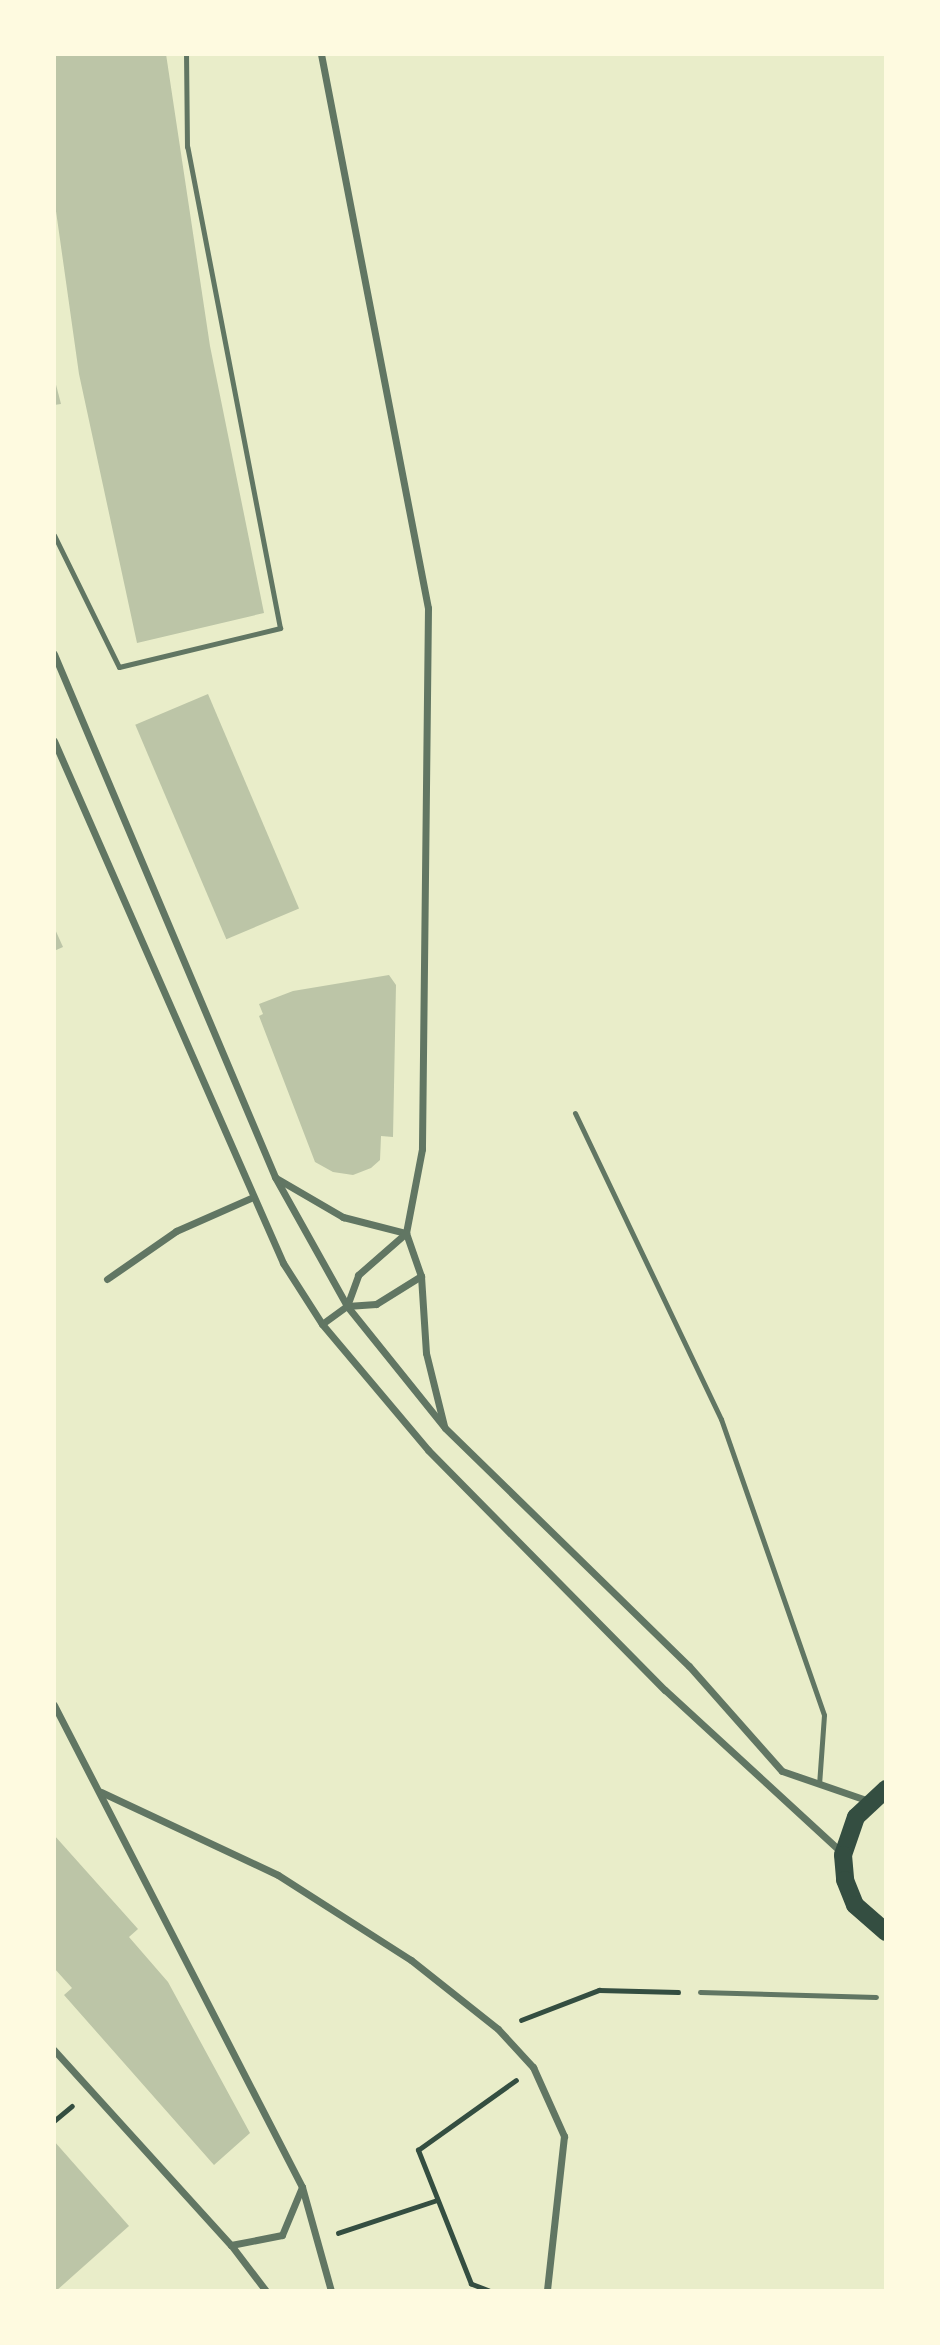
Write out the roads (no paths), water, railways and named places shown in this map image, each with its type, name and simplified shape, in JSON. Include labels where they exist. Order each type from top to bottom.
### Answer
[{"type":"main road","points":[[886,1789],[869,1801],[856,1817],[843,1854],[845,1880],[855,1905],[886,1931]]},
{"type":"street","points":[[321,54],[428,608],[422,1149],[406,1233],[421,1276],[426,1353],[445,1428]]},
{"type":"street","points":[[54,654],[275,1177],[346,1306],[445,1428],[689,1666],[782,1771],[869,1801]]},
{"type":"street","points":[[54,741],[283,1263],[322,1324],[428,1450],[665,1690],[843,1854]]},
{"type":"street","points":[[275,1177],[343,1217],[406,1233]]},
{"type":"street","points":[[107,1279],[176,1231],[253,1197]]},
{"type":"street","points":[[322,1324],[346,1306],[358,1275],[406,1233]]},
{"type":"street","points":[[346,1306],[376,1304],[421,1276]]},
{"type":"street","points":[[54,1705],[302,2187],[331,2291]]},
{"type":"street","points":[[101,1792],[278,1875],[411,1960],[498,2029],[533,2067],[564,2136],[547,2291]]},
{"type":"street","points":[[54,2050],[231,2245],[266,2291]]},
{"type":"street","points":[[231,2245],[282,2235],[302,2187]]},
{"type":"lane","points":[[54,535],[119,667],[281,628],[187,147],[186,54]]},
{"type":"lane","points":[[575,1113],[721,1419],[824,1715],[819,1784]]},
{"type":"lane","points":[[700,1992],[876,1997]]}]
